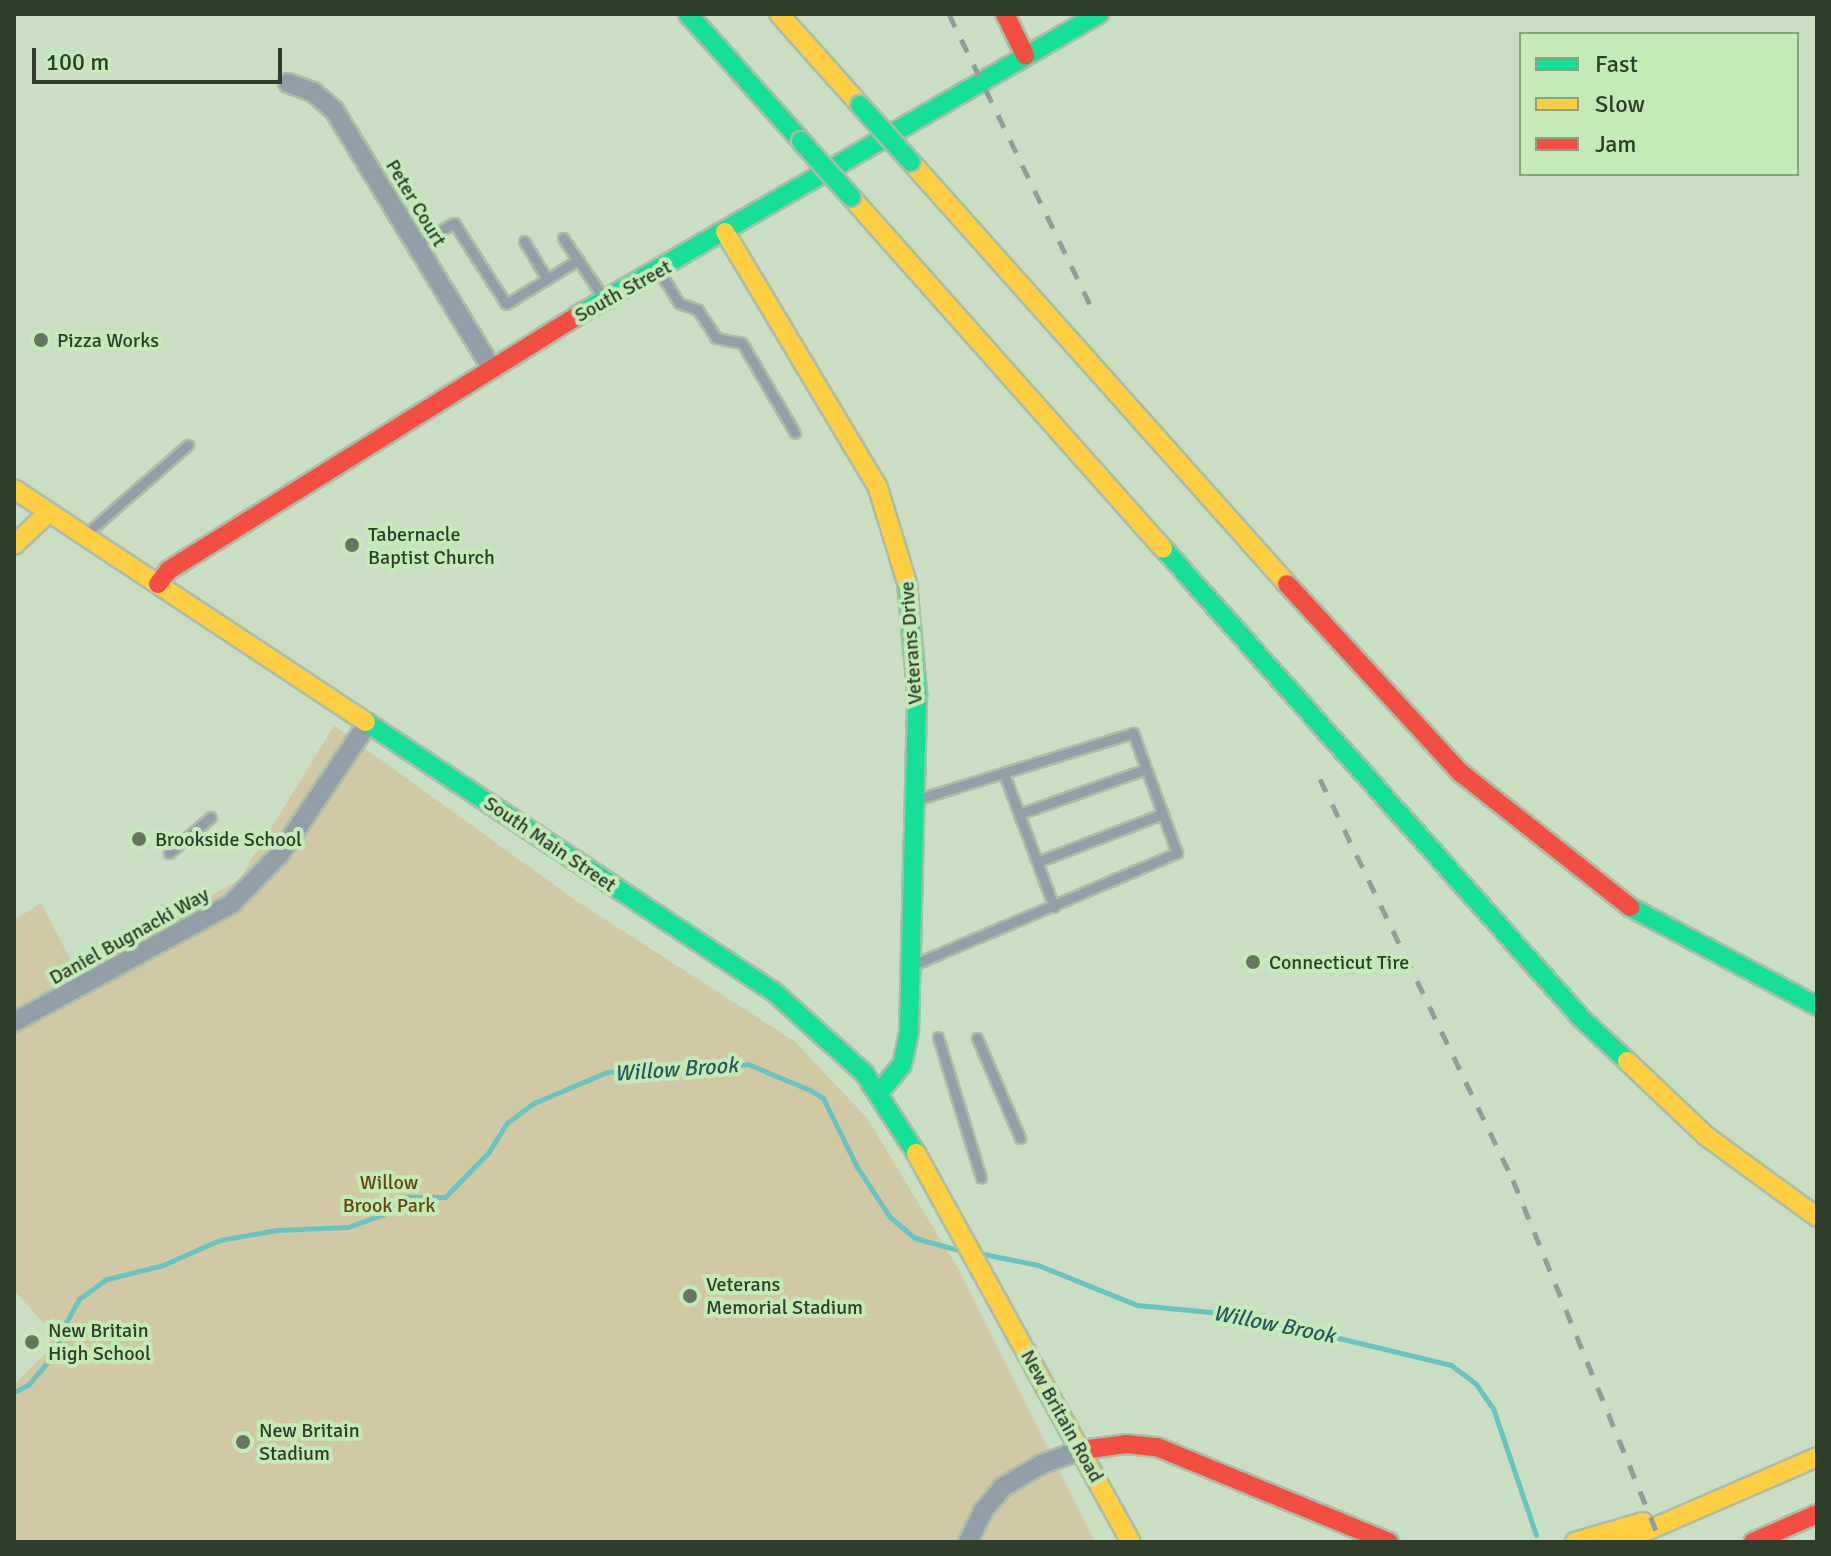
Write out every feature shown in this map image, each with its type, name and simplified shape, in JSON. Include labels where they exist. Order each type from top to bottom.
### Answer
[{"type":"main road","points":[[669,14],[722,52]]},
{"type":"main road","points":[[688,14],[1611,1049],[1696,1128],[1817,1217]]},
{"type":"main road","points":[[779,14],[1421,734],[1498,807],[1611,895],[1697,946],[1817,1006]]},
{"type":"main road","points":[[1005,14],[1025,55]]},
{"type":"main road","name":"South Street","points":[[158,584],[169,570],[490,366],[1099,14]]},
{"type":"main road","name":"Veterans Drive","points":[[725,232],[867,466],[898,539],[915,633],[912,966],[907,1049],[892,1080],[879,1093]]},
{"type":"main road","name":"South Main Street","points":[[14,489],[783,998],[841,1048],[879,1093],[993,1290]]},
{"type":"main road","points":[[14,545],[49,512]]},
{"type":"main road","name":"New Britain Road","points":[[993,1290],[1131,1542]]},
{"type":"main road","points":[[1081,1450],[1126,1444],[1157,1447],[1389,1542]]},
{"type":"main road","points":[[1621,1542],[1817,1457]]},
{"type":"main road","points":[[1575,1542],[1694,1511]]},
{"type":"main road","points":[[1753,1542],[1817,1514]]},
{"type":"street","name":"Peter Court","points":[[288,83],[313,92],[334,110],[490,366]]},
{"type":"street","name":"Daniel Bugnacki Way","points":[[14,1022],[231,904],[280,854],[368,723]]},
{"type":"street","points":[[968,1542],[986,1506],[1003,1487],[1042,1464],[1081,1450]]},
{"type":"lane","points":[[416,245],[454,223],[506,304],[578,260]]},
{"type":"lane","points":[[563,238],[605,301]]},
{"type":"lane","points":[[524,241],[547,279]]},
{"type":"lane","points":[[659,271],[679,303],[698,310],[716,338],[742,343],[795,433]]},
{"type":"lane","points":[[85,536],[188,445]]},
{"type":"lane","points":[[912,966],[1177,853],[1133,733],[915,800]]},
{"type":"lane","points":[[1019,814],[1146,769]]},
{"type":"lane","points":[[1004,774],[1054,907]]},
{"type":"lane","points":[[1037,862],[1162,814]]},
{"type":"lane","points":[[169,853],[211,817]]},
{"type":"lane","points":[[938,1037],[981,1178]]},
{"type":"lane","points":[[977,1038],[1020,1138]]},
{"type":"green space","name":"Willow Brook Park","points":[[334,726],[578,902],[794,1041],[867,1118],[959,1270],[1095,1542],[14,1542],[14,1385],[48,1351],[51,1332],[14,1290],[14,920],[41,903],[76,970],[239,880]]},
{"type":"waterway","name":"Willow Brook","points":[[14,1392],[28,1385],[57,1351],[59,1335],[79,1299],[107,1279],[163,1265],[220,1240],[277,1230],[348,1227],[383,1214],[405,1197],[445,1197],[488,1153],[507,1123],[534,1103],[607,1072],[748,1064],[810,1090],[823,1098],[857,1167],[890,1217],[915,1238],[958,1250]]},
{"type":"waterway","name":"Willow Brook","points":[[983,1254],[1038,1265],[1137,1305],[1243,1315],[1451,1365],[1476,1384],[1493,1408],[1536,1535]]},
{"type":"railway","points":[[949,14],[1091,307]]},
{"type":"railway","points":[[1320,779],[1513,1180],[1661,1542]]},
{"type":"traffic: fast","points":[[688,14],[801,141]]},
{"type":"traffic: fast","points":[[578,315],[1099,14]]},
{"type":"traffic: fast","points":[[860,105],[911,162]]},
{"type":"traffic: fast","points":[[801,141],[851,197]]},
{"type":"traffic: fast","points":[[1163,548],[1581,1018],[1627,1061]]},
{"type":"traffic: fast","points":[[879,1093],[902,1065],[909,1031],[917,692],[907,583]]},
{"type":"traffic: fast","points":[[366,722],[774,992],[864,1073],[916,1153]]},
{"type":"traffic: fast","points":[[1630,907],[1817,1006]]},
{"type":"traffic: slow","points":[[779,14],[860,105]]},
{"type":"traffic: slow","points":[[911,162],[1287,584]]},
{"type":"traffic: slow","points":[[851,197],[1163,548]]},
{"type":"traffic: slow","points":[[725,232],[878,488],[907,583]]},
{"type":"traffic: slow","points":[[14,489],[366,722]]},
{"type":"traffic: slow","points":[[14,545],[49,512]]},
{"type":"traffic: slow","points":[[1627,1061],[1706,1136],[1817,1217]]},
{"type":"traffic: slow","points":[[916,1153],[1131,1542]]},
{"type":"traffic: slow","points":[[1621,1542],[1817,1457]]},
{"type":"traffic: slow","points":[[1575,1542],[1643,1522]]},
{"type":"traffic: jam","points":[[1005,14],[1025,55]]},
{"type":"traffic: jam","points":[[158,584],[169,570],[578,315]]},
{"type":"traffic: jam","points":[[1287,584],[1461,773],[1630,907]]},
{"type":"traffic: jam","points":[[1081,1450],[1126,1444],[1157,1447],[1389,1542]]},
{"type":"traffic: jam","points":[[1753,1542],[1817,1514]]},
{"type":"place","name":"Pizza Works","points":[[41,340]]},
{"type":"place","name":"Tabernacle Baptist Church","points":[[352,545]]},
{"type":"place","name":"Brookside School","points":[[139,839]]},
{"type":"place","name":"Connecticut Tire","points":[[1253,962]]},
{"type":"place","name":"Veterans Memorial Stadium","points":[[690,1296]]},
{"type":"place","name":"New Britain High School","points":[[32,1342]]},
{"type":"place","name":"New Britain Stadium","points":[[243,1442]]}]
